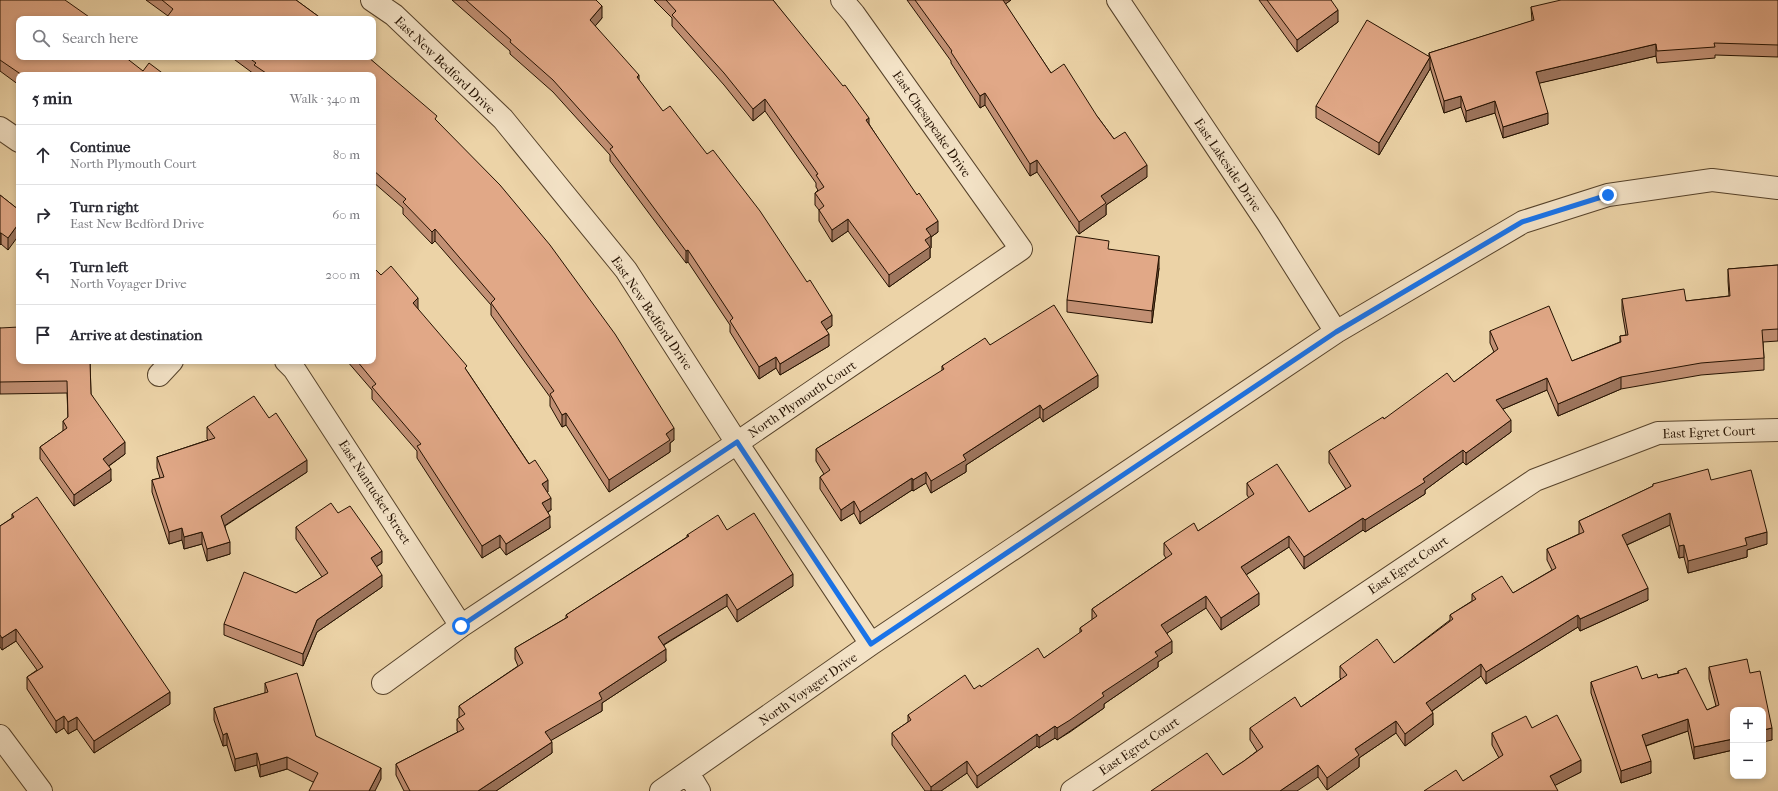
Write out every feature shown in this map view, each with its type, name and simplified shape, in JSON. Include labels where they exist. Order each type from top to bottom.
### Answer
[{"type":"street","name":"East New Bedford Drive","points":[[372,0],[394,15],[503,119],[626,270],[737,442],[871,644]]},
{"type":"street","name":"East Chesapeake Drive","points":[[842,0],[854,14],[1021,249]]},
{"type":"street","name":"East Lakeside Drive","points":[[1118,0],[1276,236],[1336,332]]},
{"type":"street","points":[[0,128],[16,140]]},
{"type":"street","name":"North Voyager Drive","points":[[661,791],[871,644],[1336,332],[1522,222],[1608,195],[1712,180],[1778,188]]},
{"type":"street","name":"North Plymouth Court","points":[[383,683],[461,626],[737,442],[1021,249]]},
{"type":"street","name":"East Nantucket Street","points":[[289,364],[294,369],[461,626]]},
{"type":"street","name":"East Egret Court","points":[[1072,791],[1535,480],[1658,433],[1778,430]]},
{"type":"street","points":[[0,736],[41,791]]},
{"type":"street","points":[[688,773],[700,791]]},
{"type":"building","points":[[0,0],[65,0],[88,16],[16,16],[16,60],[129,60],[143,71],[149,63],[161,72],[18,72],[0,60]]},
{"type":"building","points":[[162,0],[296,0],[318,16],[168,16],[173,9]]},
{"type":"building","points":[[466,0],[596,0],[602,6],[590,20],[639,75],[637,77],[663,111],[670,106],[707,154],[713,150],[760,211],[807,282],[810,280],[832,315],[821,322],[829,334],[780,364],[776,357],[759,367],[730,321],[733,318],[688,250],[686,251],[610,149],[613,147],[553,80]]},
{"type":"building","points":[[666,0],[773,0],[843,86],[845,85],[869,118],[866,120],[917,195],[919,193],[938,221],[926,229],[931,236],[925,240],[930,247],[889,275],[848,219],[832,230],[819,210],[824,206],[815,193],[824,187],[816,175],[818,174],[765,99],[753,109],[724,73],[672,15],[676,11]]},
{"type":"building","points":[[915,0],[1003,0],[1051,73],[1064,64],[1097,116],[1114,139],[1125,132],[1147,165],[1101,196],[1106,203],[1079,222],[1037,160],[1030,164],[985,93],[980,96],[951,52],[952,51]]},
{"type":"building","points":[[1267,0],[1331,0],[1338,10],[1297,40]]},
{"type":"building","points":[[1561,0],[1778,0],[1778,45],[1714,43],[1715,47],[1657,51],[1656,44],[1536,72],[1548,113],[1503,127],[1495,101],[1466,111],[1461,96],[1444,101],[1429,53],[1534,20],[1531,7]]},
{"type":"building","points":[[1367,20],[1430,57],[1379,143],[1316,106]]},
{"type":"building","points":[[252,60],[372,60],[437,116],[435,119],[500,185],[550,245],[615,334],[674,428],[666,434],[670,440],[609,480],[566,413],[562,415],[550,394],[554,391],[491,303],[495,299],[435,229],[432,232],[403,202],[406,199],[376,173],[376,72],[264,72],[254,65],[256,63]]},
{"type":"building","points":[[0,195],[16,208],[16,227],[8,238],[0,233]]},
{"type":"building","points":[[1076,236],[1109,241],[1108,249],[1159,256],[1152,311],[1067,300]]},
{"type":"building","points":[[1778,265],[1778,329],[1762,330],[1764,358],[1701,363],[1621,377],[1558,404],[1547,378],[1496,400],[1511,420],[1466,453],[1463,450],[1423,479],[1425,482],[1365,520],[1363,518],[1304,557],[1289,536],[1241,567],[1259,593],[1221,618],[1206,596],[1161,625],[1172,641],[1155,652],[1158,656],[1102,693],[1104,696],[1070,720],[1057,728],[1055,726],[1039,737],[1037,734],[977,776],[967,761],[931,787],[892,733],[911,720],[908,715],[965,675],[974,689],[980,685],[981,687],[1038,648],[1044,658],[1082,631],[1080,628],[1097,616],[1092,609],[1172,554],[1164,543],[1194,523],[1198,531],[1254,494],[1247,483],[1277,464],[1309,512],[1351,486],[1329,451],[1383,417],[1384,419],[1447,373],[1454,382],[1498,349],[1490,331],[1549,306],[1572,361],[1621,342],[1620,336],[1628,335],[1622,299],[1684,289],[1686,301],[1730,296],[1728,269]]},
{"type":"building","points":[[391,266],[418,298],[413,303],[467,366],[465,368],[529,464],[535,460],[548,480],[542,484],[551,498],[542,503],[550,516],[506,544],[500,535],[482,546],[417,446],[421,444],[372,387],[376,384],[359,364],[376,364],[376,270],[381,275]]},
{"type":"building","points":[[1054,305],[1098,375],[1043,410],[1040,405],[963,455],[966,460],[931,481],[926,472],[913,480],[912,478],[860,512],[854,501],[841,510],[820,477],[830,470],[816,449],[944,369],[942,366],[985,338],[990,345]]},
{"type":"building","points":[[16,327],[16,364],[90,364],[91,394],[125,442],[103,459],[111,469],[74,495],[40,447],[67,428],[63,421],[68,417],[67,381],[0,382],[0,328]]},
{"type":"building","points":[[254,396],[269,418],[276,413],[307,460],[221,516],[230,542],[207,549],[202,532],[184,537],[182,528],[169,532],[152,480],[164,477],[157,457],[215,438],[207,427]]},
{"type":"building","points":[[1708,469],[1711,480],[1751,470],[1767,532],[1745,538],[1747,545],[1688,561],[1684,545],[1679,546],[1670,513],[1622,535],[1648,588],[1580,619],[1578,615],[1486,672],[1481,664],[1426,703],[1433,713],[1405,734],[1396,721],[1355,749],[1359,755],[1327,778],[1318,765],[1280,791],[1151,791],[1207,753],[1223,775],[1263,747],[1250,728],[1295,697],[1301,707],[1347,675],[1340,666],[1377,639],[1394,663],[1453,619],[1450,615],[1476,599],[1472,594],[1502,576],[1513,593],[1556,568],[1547,549],[1584,532],[1579,521],[1653,486],[1653,484]]},
{"type":"building","points":[[37,497],[170,692],[94,741],[77,717],[68,722],[64,716],[56,721],[27,677],[43,667],[16,629],[2,638],[0,635],[0,526],[14,517],[12,514]]},
{"type":"building","points":[[331,503],[338,513],[350,506],[382,551],[371,558],[382,575],[317,620],[303,654],[224,624],[244,572],[296,593],[328,573],[296,527]]},
{"type":"building","points":[[754,513],[793,574],[737,610],[727,594],[658,637],[666,649],[599,693],[602,699],[545,732],[552,742],[478,791],[410,791],[396,764],[464,729],[457,719],[465,714],[459,706],[523,663],[515,648],[568,617],[566,615],[689,536],[687,535],[718,515],[727,530]]},
{"type":"building","points":[[1747,659],[1750,673],[1760,671],[1772,728],[1766,729],[1766,707],[1730,707],[1730,740],[1694,747],[1688,719],[1642,735],[1651,761],[1621,771],[1591,682],[1637,666],[1642,679],[1657,674],[1658,678],[1679,673],[1678,671],[1686,668],[1707,710],[1719,705],[1709,667]]},
{"type":"building","points":[[297,673],[316,736],[381,768],[369,791],[309,791],[318,773],[287,757],[260,765],[257,753],[235,759],[227,733],[223,735],[214,708],[268,692],[265,683]]},
{"type":"building","points":[[1557,715],[1581,760],[1550,776],[1558,791],[1424,791],[1456,770],[1463,781],[1503,755],[1492,733],[1526,716],[1532,728]]},
{"type":"route","points":[[461,626],[737,442],[871,644],[1336,332],[1522,222],[1608,195]]}]
